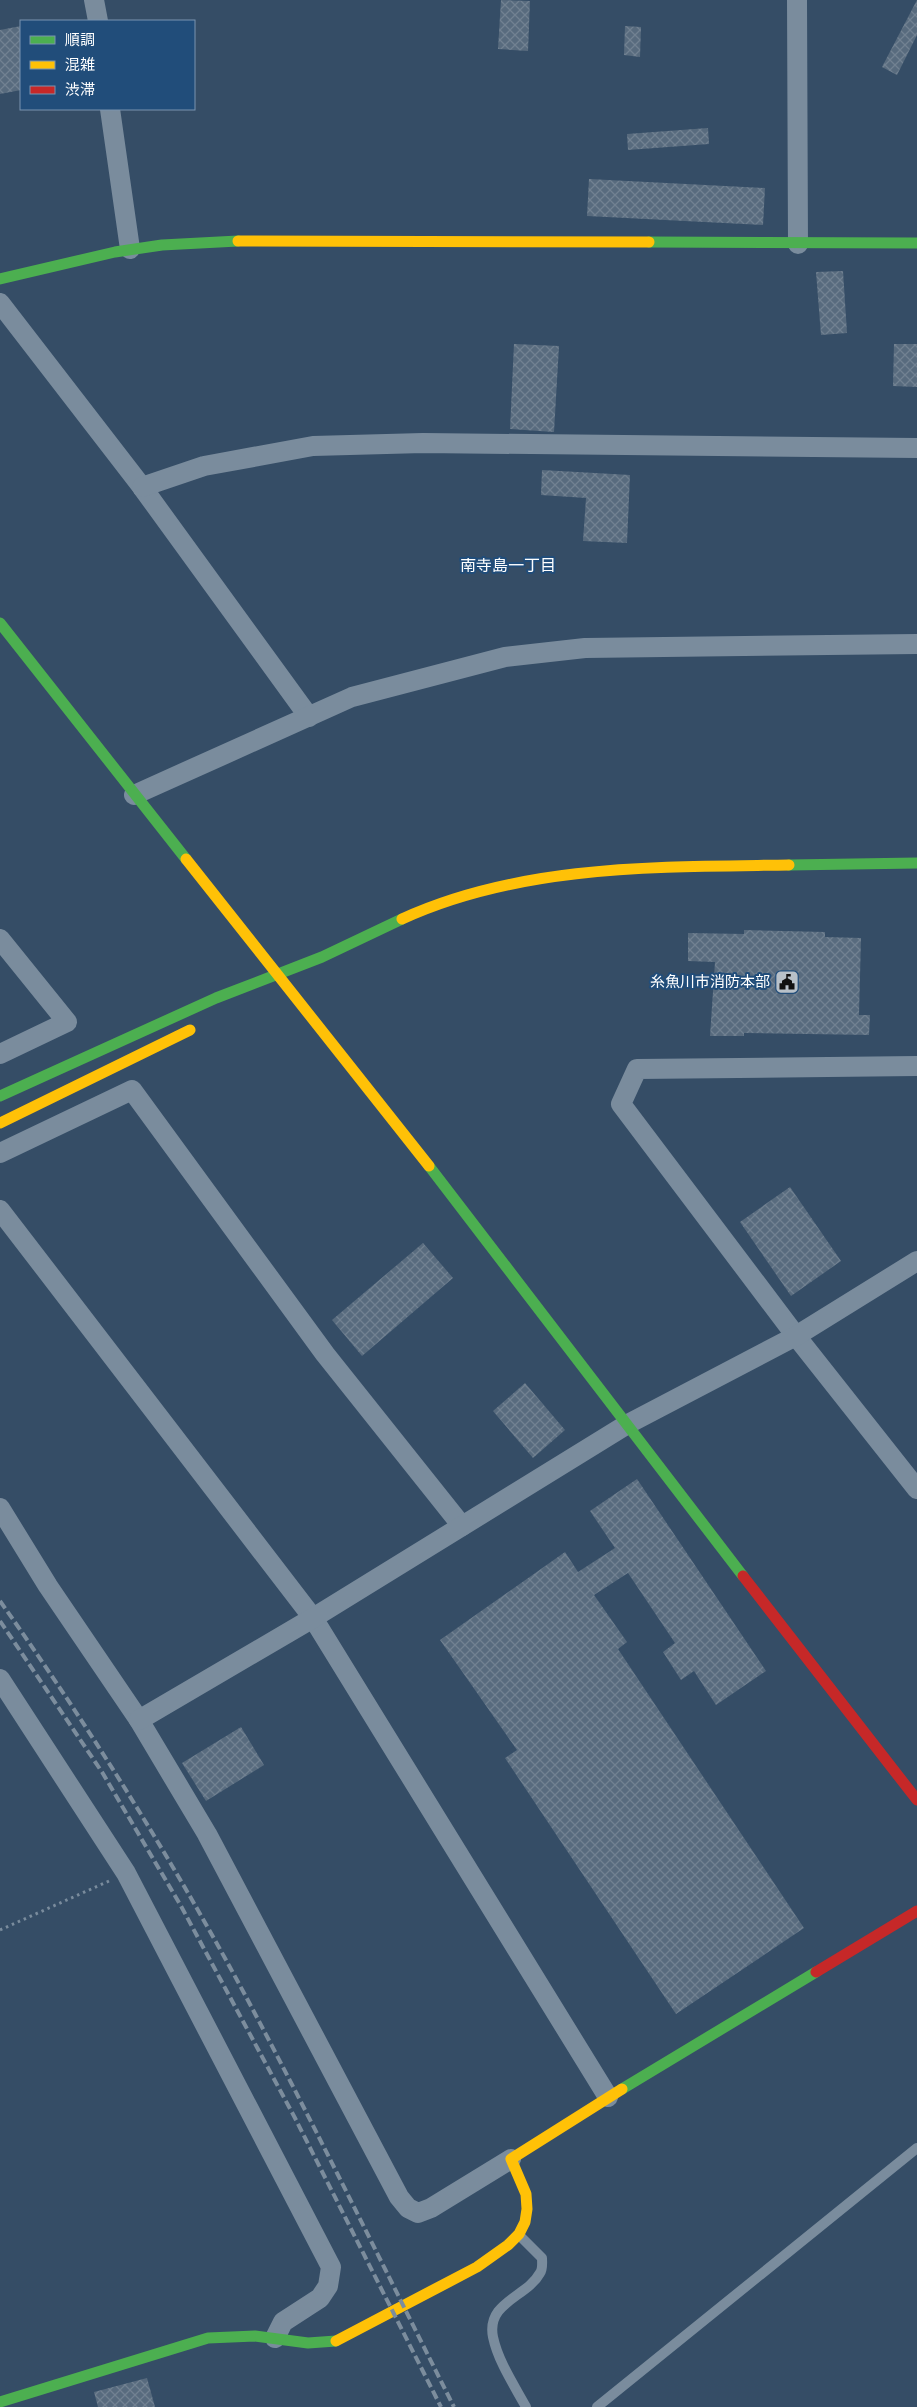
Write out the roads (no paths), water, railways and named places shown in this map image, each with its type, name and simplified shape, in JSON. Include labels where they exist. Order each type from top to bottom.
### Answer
[{"type":"street","points":[[94,0],[98,20]]},
{"type":"street","points":[[797,0],[798,244]]},
{"type":"street","points":[[110,110],[130,249]]},
{"type":"street","points":[[0,279],[41,267],[130,249],[191,243],[257,240],[798,244],[917,243]]},
{"type":"street","points":[[0,303],[142,487],[309,717]]},
{"type":"street","points":[[142,487],[204,466],[313,446],[423,443],[917,448]]},
{"type":"street","points":[[0,623],[7,642],[134,794],[476,1225],[626,1425],[917,1800]]},
{"type":"street","points":[[134,794],[352,697],[506,656],[594,647],[917,644]]},
{"type":"street","points":[[0,1096],[216,998],[278,975],[427,908],[488,888],[625,868],[917,863]]},
{"type":"street","points":[[0,939],[67,1022],[0,1054]]},
{"type":"street","points":[[240,1002],[278,975]]},
{"type":"street","points":[[0,1123],[199,1026]]},
{"type":"street","points":[[917,1066],[637,1069],[621,1104],[796,1336],[917,1489]]},
{"type":"street","points":[[0,1153],[132,1090],[325,1354],[462,1526]]},
{"type":"street","points":[[0,1210],[313,1618],[608,2097]]},
{"type":"street","points":[[138,1720],[313,1618],[626,1425],[796,1336],[917,1261]]},
{"type":"street","points":[[0,1508],[48,1586],[138,1720],[207,1834],[399,2196],[408,2208],[418,2213],[431,2208],[608,2097],[917,1911]]},
{"type":"street","points":[[0,1679],[126,1873],[331,2267],[328,2286],[320,2298],[283,2322],[275,2338]]},
{"type":"street","points":[[0,2402],[208,2338],[242,2335],[275,2338],[309,2345],[332,2343],[494,2257],[519,2235],[526,2226],[528,2197],[519,2173],[511,2159]]},
{"type":"lane","points":[[597,2407],[917,2148]]},
{"type":"lane","points":[[519,2235],[542,2258],[542,2271],[531,2284],[497,2311],[493,2320],[493,2336],[498,2353],[526,2407]]},
{"type":"railway","points":[[0,1601],[68,1700],[132,1800],[194,1903],[304,2107],[454,2407]]},
{"type":"railway","points":[[0,1621],[102,1772],[181,1906],[295,2118],[441,2407]]},
{"type":"place","name":"糸魚川市消防本部","points":[[787,982]]},
{"type":"district","name":"南寺島一丁目","points":[[508,565]]}]
